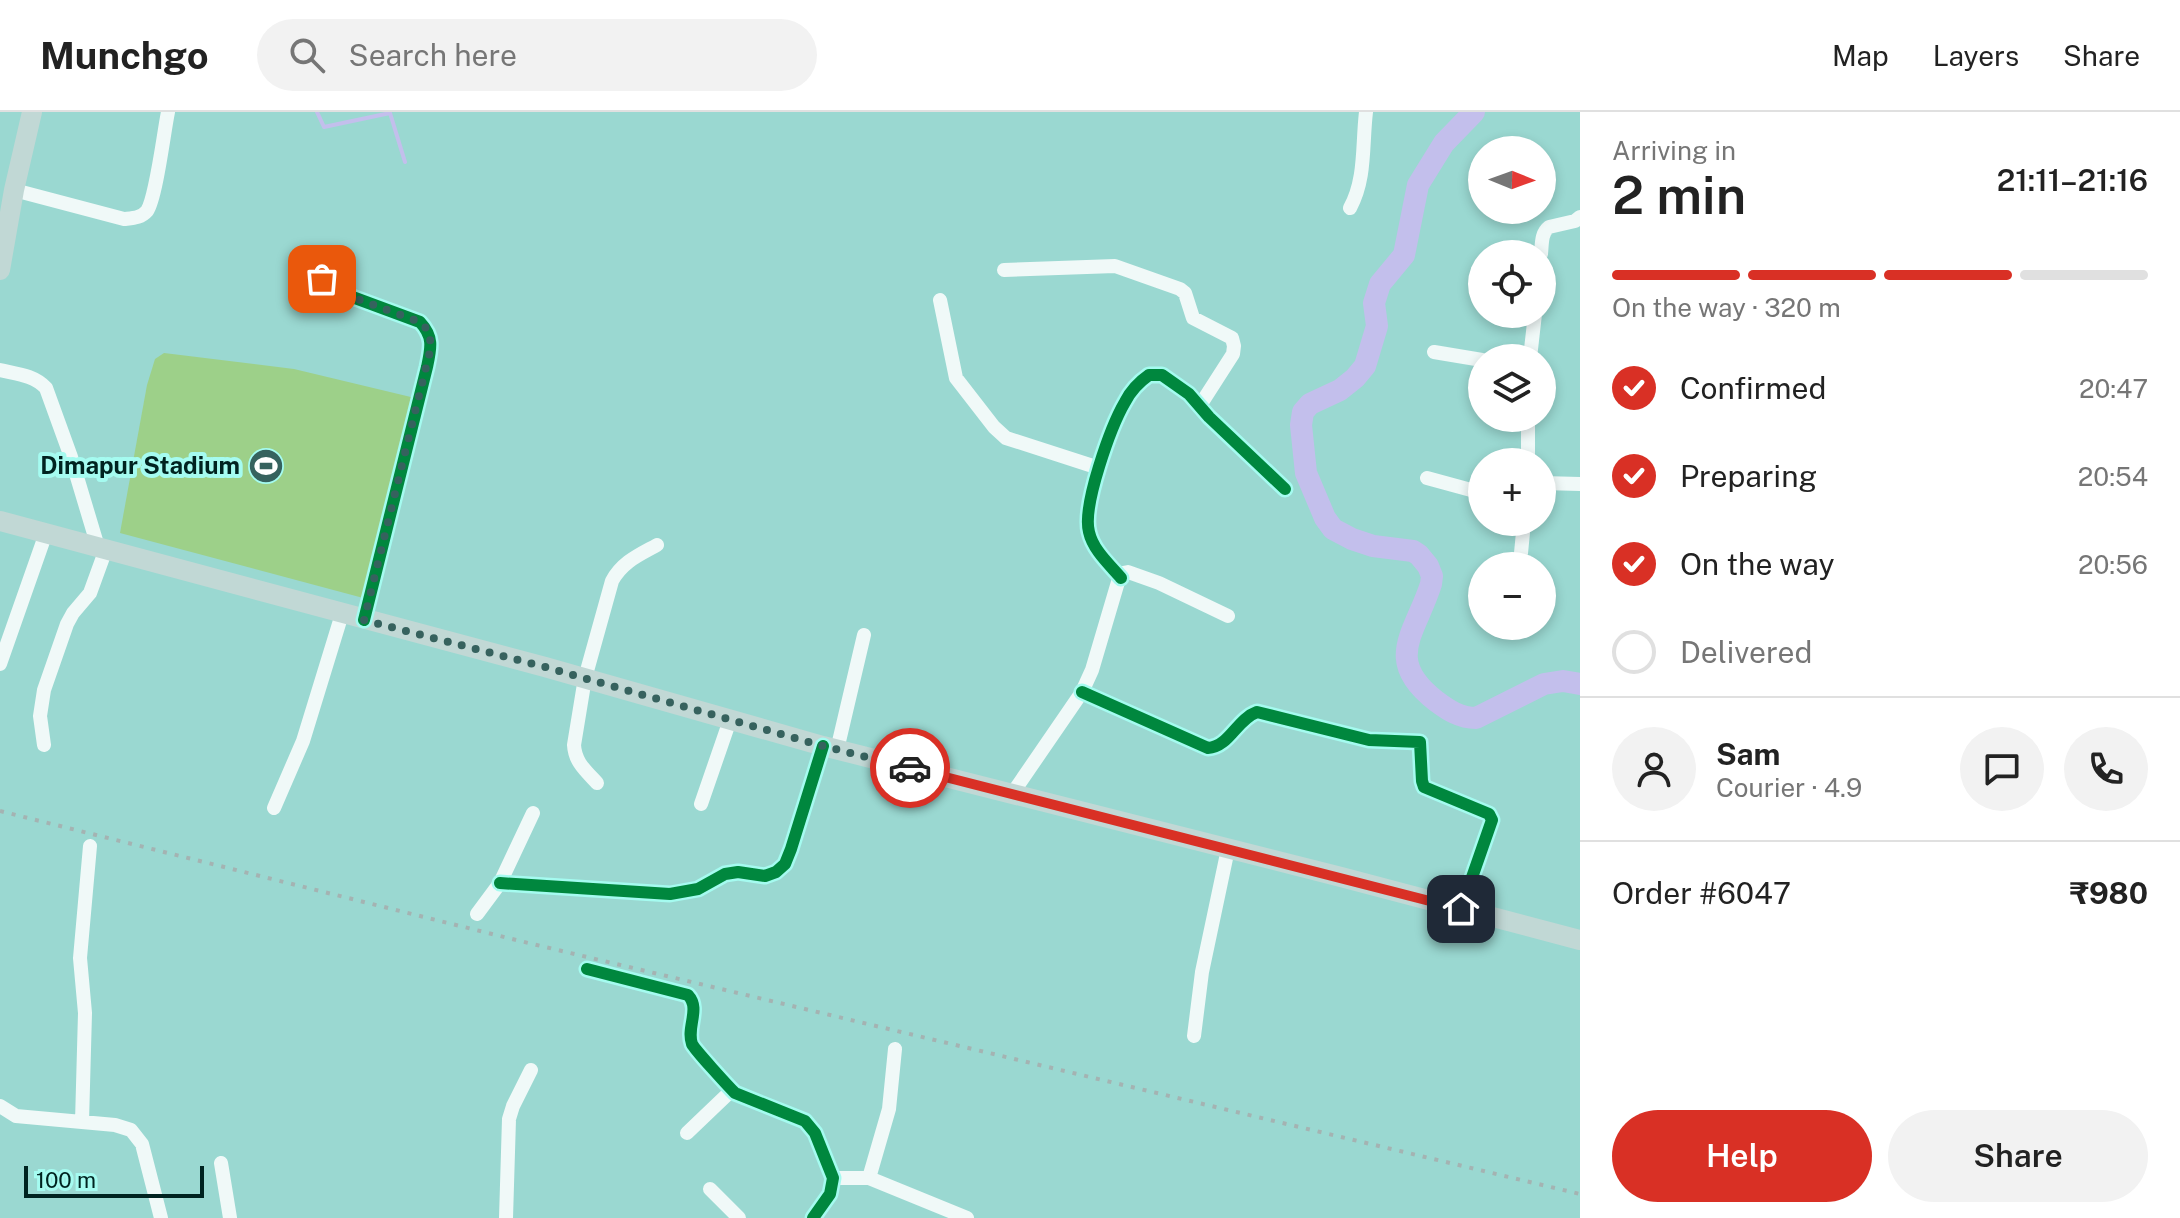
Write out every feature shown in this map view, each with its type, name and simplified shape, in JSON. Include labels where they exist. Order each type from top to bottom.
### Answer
[{"type":"highway","points":[[0,270],[7,196],[21,112]]},
{"type":"highway","points":[[7,196],[32,112]]},
{"type":"highway","points":[[0,521],[585,678],[830,748],[1580,940]]},
{"type":"street","points":[[7,196],[124,219],[140,217],[149,209],[168,112]]},
{"type":"street","points":[[1350,208],[1361,176],[1366,112]]},
{"type":"street","points":[[1544,240],[1549,227],[1580,217]]},
{"type":"street","points":[[1004,270],[1115,266],[1180,289],[1185,293],[1193,318],[1225,333],[1234,343],[1233,354],[1199,407]]},
{"type":"street","points":[[322,279],[347,295],[420,322],[429,331],[431,347],[364,620]]},
{"type":"street","points":[[940,300],[956,378],[994,427],[1006,438],[1099,468]]},
{"type":"street","points":[[1434,352],[1468,358]]},
{"type":"street","points":[[0,370],[30,377],[46,388],[102,548],[90,593],[67,624],[44,690],[40,716],[44,745]]},
{"type":"street","points":[[1121,578],[1095,547],[1088,526],[1094,483],[1120,409],[1133,389],[1149,375],[1162,375],[1189,394],[1285,489]]},
{"type":"street","points":[[1427,478],[1468,489]]},
{"type":"street","points":[[1556,483],[1580,484]]},
{"type":"street","points":[[0,664],[46,533]]},
{"type":"street","points":[[597,783],[579,764],[575,754],[585,678],[618,569],[657,545]]},
{"type":"street","points":[[1012,794],[1082,692],[1123,573],[1148,579],[1228,616]]},
{"type":"street","points":[[274,808],[303,741],[342,614]]},
{"type":"street","points":[[500,883],[670,894],[698,889],[725,874],[738,872],[765,876],[776,872],[785,864],[830,748],[864,635]]},
{"type":"street","points":[[1082,692],[1201,747],[1220,745],[1241,721],[1257,712],[1369,740],[1420,742],[1424,787],[1489,814],[1492,820],[1461,909]]},
{"type":"street","points":[[701,804],[730,720]]},
{"type":"street","points":[[477,914],[500,883],[533,813]]},
{"type":"street","points":[[82,1122],[85,1013],[80,958],[90,846]]},
{"type":"street","points":[[1194,1036],[1202,972],[1228,849]]},
{"type":"street","points":[[587,969],[688,995],[694,1005],[691,1042],[732,1090],[805,1121],[815,1133],[833,1178],[830,1194],[813,1218]]},
{"type":"street","points":[[869,1178],[889,1109],[895,1049]]},
{"type":"street","points":[[506,1218],[509,1119],[531,1070]]},
{"type":"street","points":[[687,1133],[732,1090]]},
{"type":"street","points":[[0,1106],[16,1116],[115,1125],[131,1130],[142,1144],[161,1218]]},
{"type":"street","points":[[221,1163],[230,1218]]},
{"type":"street","points":[[833,1178],[869,1178],[967,1218]]},
{"type":"street","points":[[710,1189],[739,1218]]},
{"type":"green space","name":"Dimapur Stadium","points":[[164,353],[294,369],[415,398],[367,599],[120,533],[147,385],[155,359]]},
{"type":"waterway","points":[[317,112],[324,127],[390,113],[405,162]]},
{"type":"waterway","points":[[1474,112],[1444,143],[1418,185],[1404,255],[1380,284],[1374,303],[1377,326],[1365,366],[1340,390],[1310,404],[1303,412],[1301,425],[1306,473],[1325,518],[1333,529],[1373,546],[1413,551],[1428,566],[1431,584],[1412,632],[1407,659],[1420,686],[1436,701],[1459,715],[1476,718],[1544,684],[1563,681],[1580,684]]},
{"type":"railway","points":[[0,811],[520,941],[1580,1194]]},
{"type":"cycle path","points":[[322,279],[347,295],[420,322],[428,333],[430,343],[427,367],[364,620]]},
{"type":"cycle path","points":[[1121,578],[1091,539],[1088,520],[1090,504],[1099,466],[1119,413],[1133,390],[1149,375],[1162,375],[1189,394],[1285,489]]},
{"type":"cycle path","points":[[1082,692],[1208,748],[1222,743],[1244,720],[1257,712],[1369,740],[1420,742],[1424,787],[1489,814],[1492,820],[1461,909]]},
{"type":"cycle path","points":[[500,883],[670,894],[698,889],[725,874],[738,872],[765,876],[776,872],[785,864],[791,849],[823,746]]},
{"type":"cycle path","points":[[587,969],[688,995],[693,1006],[692,1044],[735,1093],[805,1121],[815,1133],[833,1178],[830,1194],[813,1218]]},
{"type":"way so far","points":[[322,279],[347,295],[420,322],[429,331],[431,347],[364,620],[910,768]]},
{"type":"place","name":"Dimapur Stadium","points":[[266,466]]},
{"type":"route","points":[[910,768],[1461,909]]}]
